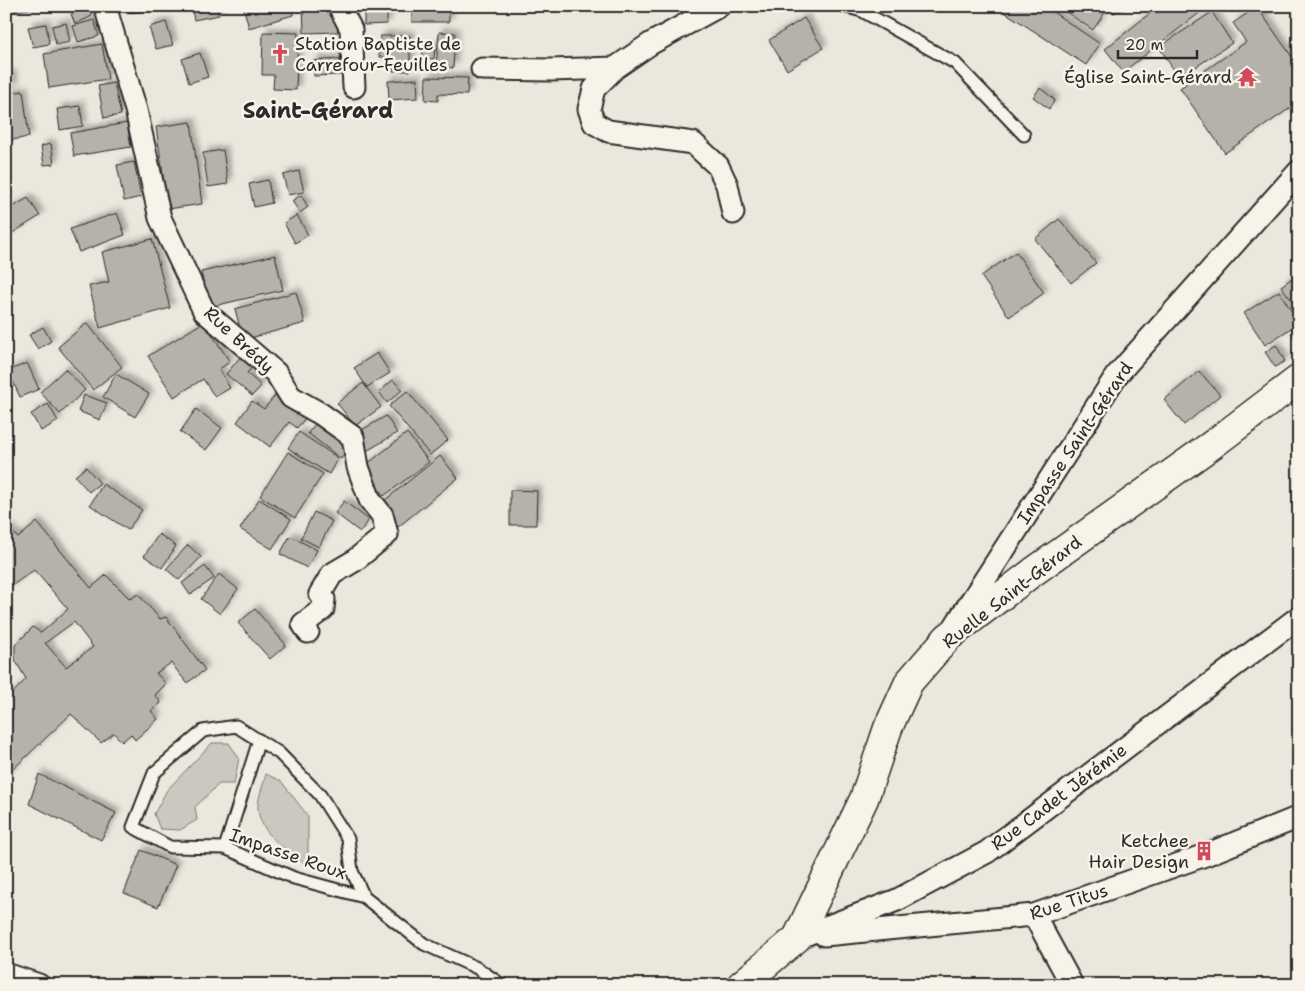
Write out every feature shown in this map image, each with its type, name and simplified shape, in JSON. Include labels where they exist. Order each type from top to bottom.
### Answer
[{"type":"street","name":"Rue Brédy","points":[[105,6],[136,110],[160,218],[204,311],[276,373],[291,397],[321,414],[353,437],[358,468],[370,500],[382,515],[387,534],[354,561],[332,574],[320,594],[324,599],[323,608],[303,624],[308,632]]},
{"type":"street","points":[[339,6],[351,29],[354,87]]},
{"type":"street","points":[[719,6],[650,44],[615,68],[594,89],[589,109],[594,123],[608,131],[693,143],[718,166],[727,185],[733,213]]},
{"type":"street","points":[[482,69],[551,70],[615,68]]},
{"type":"street","name":"Impasse Saint-Gérard","points":[[948,637],[1116,376],[1299,171]]},
{"type":"street","name":"Ruelle Saint-Gérard","points":[[797,938],[864,799],[888,728],[909,682],[948,637],[1033,572],[1216,442],[1299,379]]},
{"type":"street","name":"Rue Cadet Jérémie","points":[[797,938],[897,900],[987,852],[1299,617]]},
{"type":"street","name":"Rue Titus","points":[[797,938],[1034,915],[1208,854],[1299,817]]},
{"type":"street","points":[[1034,915],[1072,985]]},
{"type":"street","points":[[741,985],[797,938]]},
{"type":"street","points":[[6,974],[39,985]]},
{"type":"lane","points":[[843,6],[862,11],[955,63],[1024,135]]},
{"type":"lane","name":"Impasse Roux","points":[[364,897],[352,871],[348,839],[320,795],[279,753],[236,726],[203,731],[154,773],[134,827],[170,847],[225,848],[294,878],[364,897],[424,944],[478,968],[502,985]]},
{"type":"lane","points":[[225,848],[258,740]]},
{"type":"shaded area","points":[[212,743],[229,743],[239,758],[234,784],[219,784],[195,807],[197,820],[180,830],[160,829],[154,814],[167,790]]},
{"type":"shaded area","points":[[266,774],[281,781],[308,816],[308,866],[284,849],[264,827],[258,809]]},
{"type":"building","points":[[6,6],[51,6],[7,12]]},
{"type":"building","points":[[88,6],[92,16],[75,24],[71,14]]},
{"type":"building","points":[[125,6],[159,6],[159,10],[126,13]]},
{"type":"building","points":[[191,6],[217,6],[219,15],[194,20]]},
{"type":"building","points":[[243,6],[291,6],[293,15],[249,28]]},
{"type":"building","points":[[303,6],[337,6],[338,32],[304,33]]},
{"type":"building","points":[[412,6],[449,6],[449,22],[412,22]]},
{"type":"building","points":[[1006,6],[1044,6],[1100,44],[1086,65],[1003,11]]},
{"type":"building","points":[[1057,6],[1105,6],[1108,8],[1093,30]]},
{"type":"building","points":[[1111,6],[1133,6],[1113,13]]},
{"type":"building","points":[[1159,6],[1198,6],[1202,11],[1123,72],[1105,49]]},
{"type":"building","name":"Église Saint-Gérard","points":[[1257,7],[1299,67],[1299,102],[1225,153],[1180,88],[1246,42],[1233,23]]},
{"type":"building","points":[[364,8],[387,8],[387,24],[364,25]]},
{"type":"building","points":[[1212,12],[1232,43],[1179,78],[1159,47]]},
{"type":"building","points":[[804,18],[823,48],[787,70],[769,40]]},
{"type":"building","points":[[94,20],[99,36],[78,42],[73,26]]},
{"type":"building","points":[[166,22],[173,45],[156,49],[149,27]]},
{"type":"building","points":[[66,23],[70,42],[56,45],[52,26]]},
{"type":"building","points":[[46,24],[49,44],[33,47],[28,27]]},
{"type":"building","name":"Station Baptiste de Carrefour-Feuilles","points":[[263,32],[298,33],[296,90],[273,89],[274,75],[262,75]]},
{"type":"building","points":[[439,32],[455,33],[453,68],[436,66]]},
{"type":"building","points":[[380,36],[410,36],[410,71],[393,71],[393,57],[379,57]]},
{"type":"building","points":[[102,44],[108,79],[49,88],[44,54]]},
{"type":"building","points":[[423,47],[435,47],[434,59],[422,58]]},
{"type":"building","points":[[200,53],[208,77],[189,83],[182,59]]},
{"type":"building","points":[[339,59],[340,75],[314,76],[313,61]]},
{"type":"building","points":[[11,74],[14,87],[6,88],[6,75]]},
{"type":"building","points":[[426,77],[468,78],[467,95],[438,94],[438,101],[425,100]]},
{"type":"building","points":[[417,79],[418,98],[389,100],[388,81]]},
{"type":"building","points":[[114,83],[121,115],[104,118],[98,86]]},
{"type":"building","points":[[1040,88],[1055,100],[1049,109],[1033,97]]},
{"type":"building","points":[[23,91],[29,137],[6,141],[6,94]]},
{"type":"building","points":[[80,106],[83,126],[60,130],[57,109]]},
{"type":"building","points":[[191,122],[202,204],[168,209],[156,127]]},
{"type":"building","points":[[127,123],[131,147],[74,156],[70,133]]},
{"type":"building","points":[[51,144],[54,164],[44,165],[41,146]]},
{"type":"building","points":[[223,150],[228,184],[208,187],[203,153]]},
{"type":"building","points":[[134,162],[141,197],[124,201],[117,165]]},
{"type":"building","points":[[299,171],[304,192],[288,195],[283,175]]},
{"type":"building","points":[[268,180],[272,203],[254,207],[249,184]]},
{"type":"building","points":[[301,195],[308,207],[300,213],[292,201]]},
{"type":"building","points":[[28,198],[40,216],[6,237],[6,211]]},
{"type":"building","points":[[117,213],[125,235],[79,252],[70,229]]},
{"type":"building","points":[[297,215],[308,235],[295,243],[284,223]]},
{"type":"building","points":[[1059,219],[1096,263],[1071,283],[1035,239]]},
{"type":"building","points":[[152,239],[170,308],[100,328],[89,286],[109,282],[102,252]]},
{"type":"building","points":[[1016,252],[1044,293],[1009,317],[981,276]]},
{"type":"building","points":[[275,255],[283,290],[209,307],[201,272]]},
{"type":"building","points":[[1299,273],[1299,310],[1281,286]]},
{"type":"building","points":[[1279,291],[1299,323],[1265,345],[1244,313]]},
{"type":"building","points":[[296,292],[305,323],[243,340],[235,309]]},
{"type":"building","points":[[204,322],[230,362],[219,369],[230,388],[215,397],[203,379],[174,397],[148,356]]},
{"type":"building","points":[[87,323],[122,367],[93,390],[58,347]]},
{"type":"building","points":[[43,327],[51,341],[38,349],[29,335]]},
{"type":"building","points":[[1299,329],[1299,345],[1292,334]]},
{"type":"building","points":[[1276,345],[1285,361],[1275,367],[1265,352]]},
{"type":"building","points":[[377,353],[390,373],[367,387],[354,368]]},
{"type":"building","points":[[242,355],[254,365],[247,373],[261,386],[252,396],[226,374]]},
{"type":"building","points":[[27,363],[39,389],[20,397],[8,371]]},
{"type":"building","points":[[65,369],[85,390],[60,414],[40,392]]},
{"type":"building","points":[[1199,371],[1220,395],[1184,425],[1164,400]]},
{"type":"building","points":[[116,374],[149,394],[135,417],[103,397]]},
{"type":"building","points":[[393,380],[402,390],[387,403],[379,392]]},
{"type":"building","points":[[363,383],[381,407],[355,426],[337,403]]},
{"type":"building","points":[[407,391],[448,440],[430,455],[389,406]]},
{"type":"building","points":[[277,393],[307,416],[297,428],[289,422],[270,447],[237,422],[252,401],[264,409]]},
{"type":"building","points":[[84,395],[107,403],[100,420],[78,411]]},
{"type":"building","points":[[48,404],[58,421],[41,431],[31,414]]},
{"type":"building","points":[[196,409],[222,428],[206,450],[180,432]]},
{"type":"building","points":[[386,416],[397,433],[365,452],[355,434]]},
{"type":"building","points":[[320,418],[352,444],[341,459],[308,433]]},
{"type":"building","points":[[299,432],[338,458],[329,474],[288,448]]},
{"type":"building","points":[[407,433],[429,462],[384,496],[362,468]]},
{"type":"building","points":[[288,452],[323,474],[295,518],[260,496]]},
{"type":"building","points":[[440,456],[458,478],[398,527],[379,505]]},
{"type":"building","points":[[86,467],[100,483],[89,492],[75,476]]},
{"type":"building","points":[[103,484],[142,510],[128,530],[90,505]]},
{"type":"building","points":[[510,490],[537,491],[536,525],[510,525]]},
{"type":"building","points":[[259,499],[291,519],[272,549],[240,529]]},
{"type":"building","points":[[344,501],[369,520],[360,532],[335,513]]},
{"type":"building","points":[[314,512],[332,521],[319,547],[301,538]]},
{"type":"building","points":[[37,522],[91,588],[106,575],[130,599],[138,594],[160,619],[166,617],[205,670],[187,683],[171,663],[156,673],[166,684],[155,695],[161,703],[151,711],[158,719],[135,740],[131,734],[122,742],[114,733],[101,743],[71,714],[6,776],[6,700],[26,679],[15,660],[15,645],[33,627],[41,633],[68,609],[34,570],[6,590],[6,525],[18,538]],"holes":[[[74,622],[93,647],[66,667],[45,643]]]},
{"type":"building","points":[[159,534],[176,546],[162,568],[144,556]]},
{"type":"building","points":[[290,536],[317,550],[307,568],[280,554]]},
{"type":"building","points":[[188,545],[201,557],[179,580],[166,569]]},
{"type":"building","points":[[205,566],[214,578],[190,595],[182,583]]},
{"type":"building","points":[[219,574],[238,589],[220,614],[201,599]]},
{"type":"building","points":[[255,609],[286,645],[270,659],[238,623]]},
{"type":"building","points":[[39,774],[116,813],[101,840],[29,804]]},
{"type":"building","points":[[141,850],[176,865],[158,907],[124,893]]},
{"type":"place","name":"Station Baptiste de Carrefour-Feuilles","points":[[280,54]]},
{"type":"place","name":"Église Saint-Gérard","points":[[1247,77]]},
{"type":"place","name":"Ketchee Hair Design","points":[[1204,851]]},
{"type":"district","name":"Saint-Gérard","points":[[318,110]]}]
